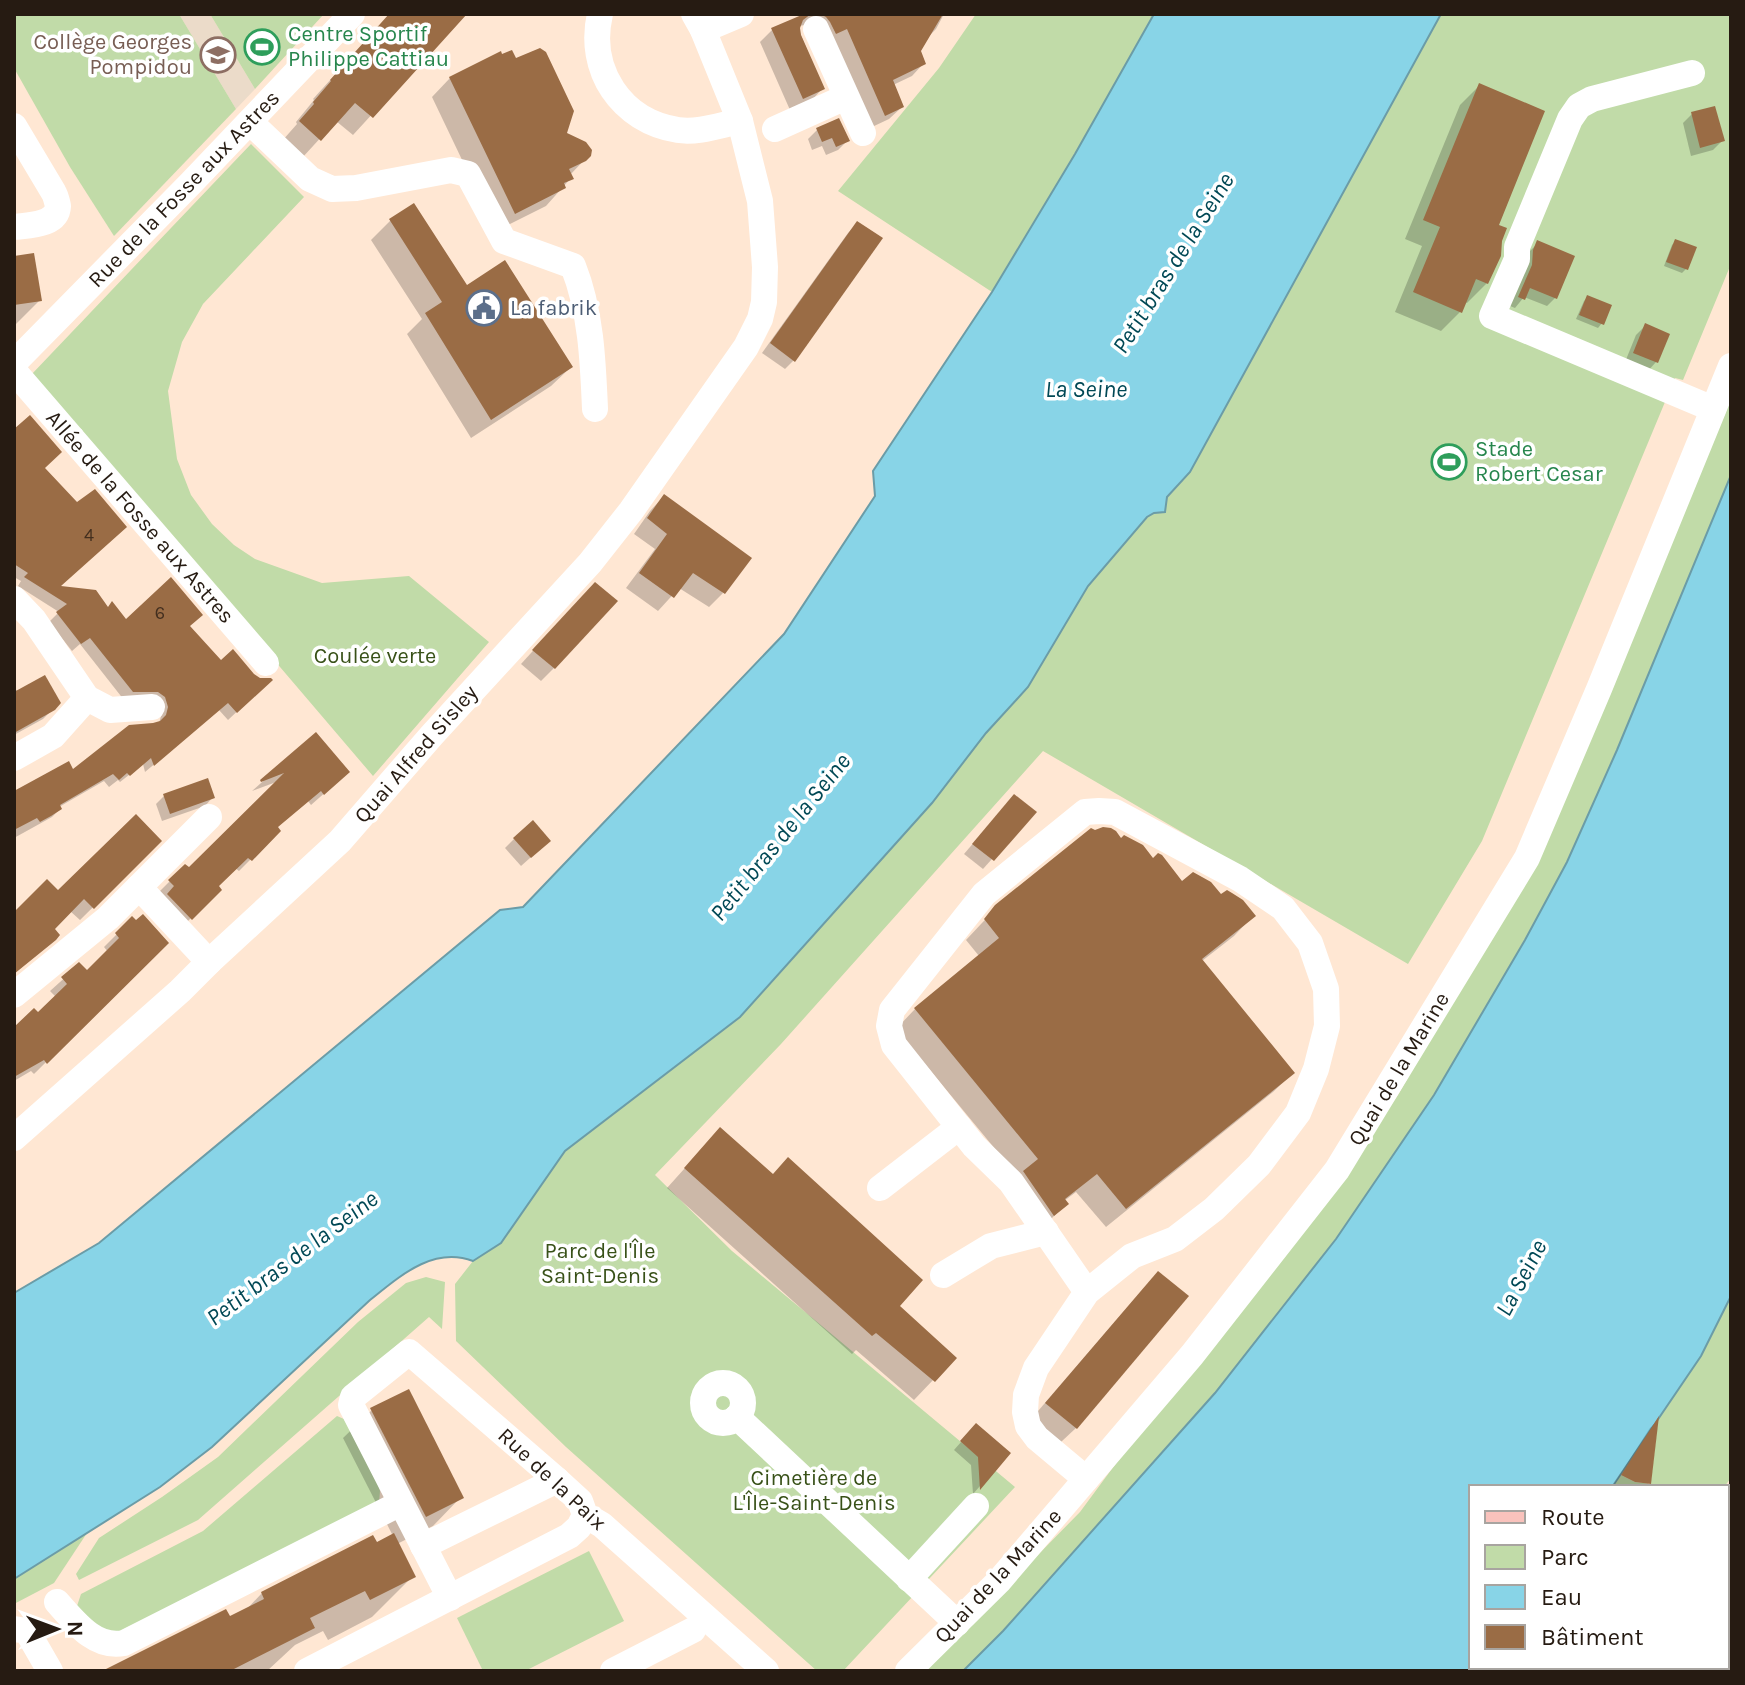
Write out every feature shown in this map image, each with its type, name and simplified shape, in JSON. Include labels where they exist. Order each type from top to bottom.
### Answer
[{"type":"street","name":"Rue de la Fosse aux Astres","points":[[14,363],[352,14]]},
{"type":"street","points":[[600,14],[597,44],[600,60],[615,95],[636,114],[679,130],[740,121],[698,22],[741,14]]},
{"type":"street","points":[[813,21],[863,133]]},
{"type":"street","points":[[1692,73],[1592,99],[1579,106],[1570,119],[1492,316],[1713,409]]},
{"type":"street","points":[[775,129],[846,97]]},
{"type":"street","name":"Quai Alfred Sisley","points":[[14,1138],[180,991],[340,841],[432,735],[590,563],[631,511],[738,360],[760,319],[765,267],[760,201],[740,121]]},
{"type":"street","points":[[250,122],[310,179],[332,189],[356,188],[451,170],[468,174],[504,241],[573,266],[592,342],[595,409]]},
{"type":"street","points":[[14,126],[54,193],[58,206],[49,220],[14,227]]},
{"type":"street","name":"Quai de la Marine","points":[[908,1671],[999,1581],[1192,1355],[1337,1170],[1527,858],[1731,366]]},
{"type":"street","name":"Allée de la Fosse aux Astres","points":[[14,371],[266,663]]},
{"type":"street","points":[[14,599],[34,620],[87,698],[110,710],[152,707]]},
{"type":"street","points":[[14,758],[53,736],[87,698]]},
{"type":"street","points":[[1086,1479],[1037,1438],[1028,1426],[1026,1395],[1036,1368],[1087,1292],[1132,1256],[1175,1239],[1214,1209],[1259,1165],[1298,1113],[1316,1069],[1327,1026],[1326,989],[1310,943],[1283,908],[1240,879],[1115,812],[1099,811],[1085,812],[984,894],[892,1010],[889,1026],[894,1045],[974,1146],[1011,1182],[1087,1292]]},
{"type":"street","points":[[14,995],[108,918],[209,817]]},
{"type":"street","points":[[139,887],[209,962]]},
{"type":"street","points":[[880,1188],[959,1127]]},
{"type":"street","points":[[943,1275],[991,1246],[1046,1232]]},
{"type":"street","name":"Rue de la Paix","points":[[401,1503],[351,1402],[353,1397],[409,1352],[580,1501],[585,1515],[602,1525],[766,1671]]},
{"type":"street","points":[[737,1417],[957,1623]]},
{"type":"street","points":[[423,1546],[557,1480]]},
{"type":"street","points":[[57,1602],[84,1631],[107,1644],[124,1643],[401,1503],[450,1598]]},
{"type":"street","points":[[909,1579],[976,1506]]},
{"type":"street","points":[[307,1671],[569,1536],[579,1527],[585,1515]]},
{"type":"street","points":[[18,1629],[27,1631],[50,1671]]},
{"type":"street","points":[[613,1671],[693,1630]]},
{"type":"shaded area","name":"Collège Georges Pompidou","points":[[179,14],[210,14],[255,89],[236,109]]},
{"type":"green space","points":[[14,14],[179,14],[236,109],[114,236],[70,167],[14,68]]},
{"type":"green space","name":"Centre Sportif Philippe Cattiau","points":[[210,14],[324,14],[255,89]]},
{"type":"green space","points":[[976,14],[1154,14],[992,292],[838,191],[939,68]]},
{"type":"green space","points":[[1441,14],[1731,14],[1731,264],[1683,380],[1675,378],[1482,841],[1408,964],[1043,751],[781,1044],[655,1175],[732,1251],[1015,1487],[843,1671],[817,1671],[566,1447],[456,1341],[455,1284],[473,1261],[501,1242],[565,1151],[740,1017],[932,803],[986,733],[1028,687],[1088,586],[1147,517],[1165,512],[1167,498],[1190,472]]},
{"type":"green space","name":"Coulée verte","points":[[251,144],[304,197],[203,304],[182,342],[168,391],[177,459],[191,495],[212,524],[255,559],[322,583],[409,576],[489,642],[373,776],[31,375]]},
{"type":"green space","points":[[1731,395],[1731,475],[1617,750],[1567,862],[1434,1095],[1336,1239],[1215,1393],[1003,1631],[963,1671],[924,1671],[1080,1512],[1348,1166],[1398,1095],[1445,1013]]},
{"type":"green space","points":[[426,1277],[445,1282],[442,1329],[429,1317],[198,1520],[79,1580],[76,1574],[99,1538],[218,1457],[358,1322],[406,1283]]},
{"type":"green space","points":[[1731,1296],[1731,1478],[1726,1485],[1614,1485],[1621,1475],[1635,1482],[1651,1484],[1643,1440],[1701,1356]]},
{"type":"green space","points":[[337,1416],[344,1419],[378,1484],[379,1503],[108,1637],[77,1606],[81,1594],[203,1531]]},
{"type":"green space","points":[[87,1533],[54,1583],[14,1604],[14,1579]]},
{"type":"green space","points":[[589,1551],[624,1621],[525,1671],[483,1671],[457,1618]]},
{"type":"water","name":"La Seine","points":[[1154,14],[1441,14],[1190,472],[1167,497],[1165,512],[1147,517],[1088,586],[1028,687],[986,733],[932,803],[740,1017],[565,1151],[501,1243],[473,1261],[444,1257],[405,1273],[370,1300],[212,1447],[160,1487],[14,1579],[14,1293],[99,1243],[500,910],[523,907],[784,634],[875,496],[873,471],[992,292]]},
{"type":"water","name":"La Seine","points":[[1731,475],[1731,1296],[1701,1356],[1613,1485],[1469,1485],[1469,1669],[1495,1671],[963,1671],[1003,1631],[1215,1393],[1336,1239],[1434,1095],[1525,940],[1567,862]]},
{"type":"building","points":[[389,14],[467,14],[373,118],[355,103],[321,141],[299,121],[330,80]]},
{"type":"building","points":[[811,14],[803,20],[801,35],[825,89],[803,99],[771,28]]},
{"type":"building","points":[[820,14],[943,14],[921,51],[926,64],[893,80],[904,107],[885,116],[847,29],[836,34],[826,17]]},
{"type":"building","points":[[540,48],[546,52],[574,111],[567,133],[586,142],[592,150],[586,161],[569,169],[574,179],[564,183],[566,188],[515,214],[449,77],[501,51],[502,54],[512,50],[516,58]]},
{"type":"building","points":[[1479,83],[1545,111],[1499,225],[1507,228],[1501,256],[1488,284],[1476,279],[1462,313],[1413,292],[1440,227],[1423,220]]},
{"type":"building","points":[[1715,106],[1725,141],[1700,148],[1691,112]]},
{"type":"building","points":[[839,118],[850,141],[836,147],[832,138],[822,142],[816,128]]},
{"type":"building","name":"La fabrik","points":[[414,203],[467,285],[505,260],[573,367],[491,420],[425,313],[442,302],[389,219]]},
{"type":"building","points":[[857,221],[883,238],[795,362],[770,343]]},
{"type":"building","points":[[1675,239],[1697,247],[1688,270],[1666,262]]},
{"type":"building","points":[[1537,240],[1575,256],[1557,299],[1530,288],[1525,300],[1518,297],[1532,265]]},
{"type":"building","points":[[34,253],[42,301],[14,305],[14,256]]},
{"type":"building","points":[[1587,295],[1612,305],[1604,325],[1579,315]]},
{"type":"building","points":[[1645,323],[1670,334],[1658,363],[1633,353]]},
{"type":"building","points":[[30,415],[62,452],[45,468],[77,502],[95,489],[127,527],[61,586],[96,590],[108,607],[112,601],[126,619],[171,577],[203,615],[190,626],[221,660],[233,649],[254,674],[273,680],[237,713],[228,703],[154,766],[151,758],[130,776],[127,773],[119,780],[113,774],[60,805],[62,809],[51,816],[40,822],[37,818],[14,830],[14,791],[69,761],[73,769],[129,725],[160,721],[168,707],[165,697],[158,692],[133,692],[90,638],[81,644],[56,612],[67,604],[24,577],[28,573],[14,564],[14,429]]},
{"type":"building","points":[[664,494],[752,558],[725,594],[693,573],[674,598],[639,573],[667,534],[647,518]]},
{"type":"building","points":[[595,582],[618,601],[555,669],[532,650]]},
{"type":"building","points":[[45,675],[61,703],[55,710],[14,733],[14,692]]},
{"type":"building","points":[[316,732],[350,772],[324,795],[321,791],[278,827],[281,831],[252,861],[248,858],[219,886],[222,890],[192,920],[167,894],[174,886],[168,880],[185,864],[189,867],[284,773],[260,780]]},
{"type":"building","points":[[208,778],[215,798],[170,814],[163,794]]},
{"type":"building","points":[[1014,794],[1037,812],[994,861],[972,844]]},
{"type":"building","points":[[136,814],[162,841],[94,909],[84,899],[55,929],[60,935],[56,940],[14,974],[14,912],[47,879],[58,890]]},
{"type":"building","points":[[533,820],[551,841],[531,858],[513,838]]},
{"type":"building","points":[[1103,827],[1116,831],[1121,838],[1124,835],[1143,845],[1153,858],[1158,853],[1162,855],[1182,881],[1193,872],[1211,882],[1221,894],[1227,890],[1243,900],[1256,916],[1202,959],[1295,1073],[1126,1209],[1097,1174],[1065,1199],[1069,1204],[1054,1216],[1023,1171],[1038,1159],[914,1008],[999,938],[984,919],[995,905],[1091,828]]},
{"type":"building","points":[[143,914],[169,943],[47,1064],[44,1060],[14,1077],[14,1027],[34,1008],[38,1012],[67,984],[61,977],[79,962],[87,970],[119,938],[115,933],[132,916],[136,920]]},
{"type":"building","points":[[720,1127],[773,1174],[788,1157],[923,1280],[900,1306],[957,1358],[935,1382],[876,1333],[872,1336],[684,1168]]},
{"type":"building","points":[[1158,1271],[1189,1296],[1077,1429],[1045,1403]]},
{"type":"building","points":[[409,1389],[464,1498],[426,1517],[370,1408]]},
{"type":"building","points":[[1659,1416],[1651,1484],[1635,1482],[1621,1475]]},
{"type":"building","points":[[976,1423],[1011,1453],[980,1490],[978,1457],[960,1441]]},
{"type":"building","points":[[394,1533],[416,1577],[370,1600],[365,1591],[310,1618],[315,1628],[230,1671],[102,1671],[226,1609],[230,1616],[264,1599],[261,1592],[373,1535],[377,1542]]},
{"type":"place","name":"Centre Sportif Philippe Cattiau","points":[[262,47]]},
{"type":"place","name":"Collège Georges Pompidou","points":[[218,55]]},
{"type":"place","name":"La fabrik","points":[[484,308]]},
{"type":"place","name":"Stade Robert Cesar","points":[[1449,462]]},
{"type":"water label","name":"Petit bras de la Seine","points":[[1173,263]]},
{"type":"water label","name":"Petit bras de la Seine","points":[[780,837]]},
{"type":"water label","name":"Petit bras de la Seine","points":[[292,1258]]},
{"type":"park label","name":"Parc de l'Île Saint-Denis","points":[[600,1264]]},
{"type":"park label","name":"Cimetière de L'Île-Saint-Denis","points":[[814,1490]]}]
